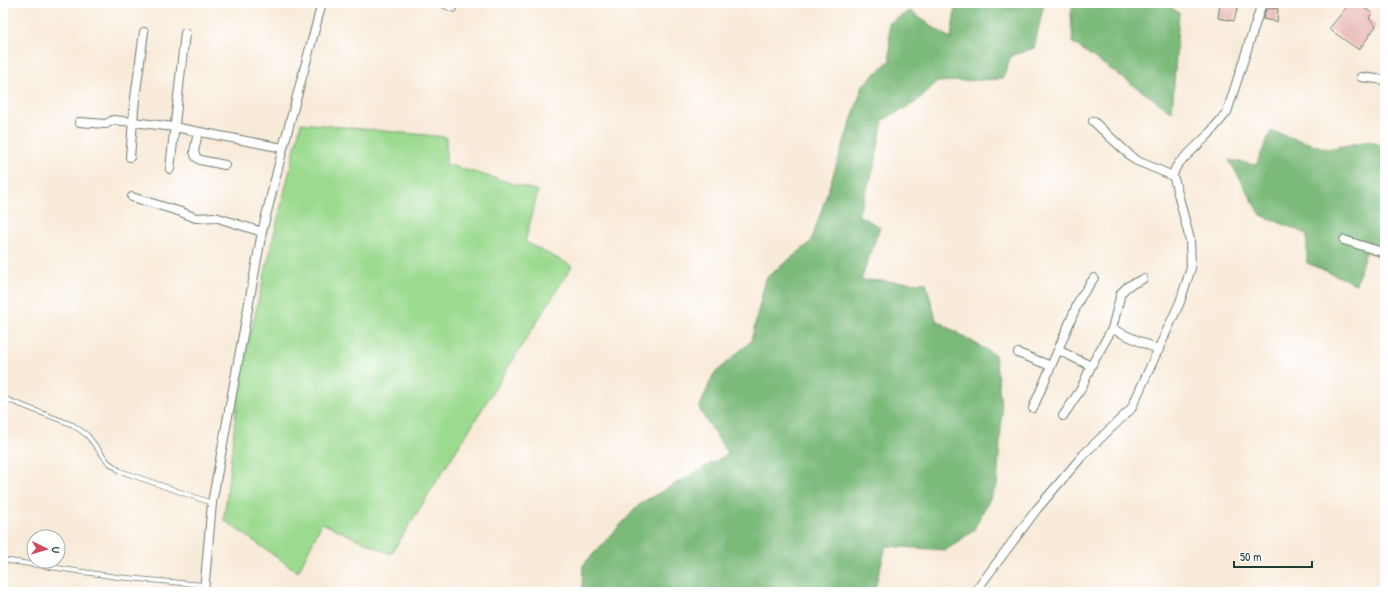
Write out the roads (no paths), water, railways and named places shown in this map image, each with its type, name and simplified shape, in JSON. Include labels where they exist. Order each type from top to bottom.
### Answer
[{"type":"street","points":[[204,588],[212,503],[262,232],[322,3]]},
{"type":"street","points":[[975,592],[1037,509],[1084,454],[1131,409],[1180,302],[1191,268],[1190,240],[1174,176],[1175,169],[1179,163],[1208,135],[1227,112],[1262,3]]},
{"type":"street","points":[[130,157],[144,32]]},
{"type":"street","points":[[170,169],[185,33]]},
{"type":"street","points":[[1361,77],[1385,80]]},
{"type":"street","points":[[79,122],[106,124],[113,120],[174,127],[283,148]]},
{"type":"street","points":[[1093,121],[1135,160],[1174,176]]},
{"type":"street","points":[[198,132],[194,152],[196,157],[200,160],[225,166]]},
{"type":"street","points":[[132,197],[196,218],[215,217],[262,232]]},
{"type":"street","points":[[1344,240],[1385,253]]},
{"type":"street","points":[[1033,408],[1080,298],[1094,278]]},
{"type":"street","points":[[1063,416],[1081,389],[1091,366],[1112,329],[1121,293],[1128,286],[1143,279]]},
{"type":"street","points":[[1112,329],[1159,350]]},
{"type":"street","points":[[1058,350],[1091,366]]},
{"type":"street","points":[[1018,353],[1051,366]]},
{"type":"lane","points":[[437,3],[454,10]]},
{"type":"lane","points":[[3,398],[73,425],[87,435],[108,462],[120,471],[212,503]]},
{"type":"lane","points":[[3,560],[204,588]]}]
